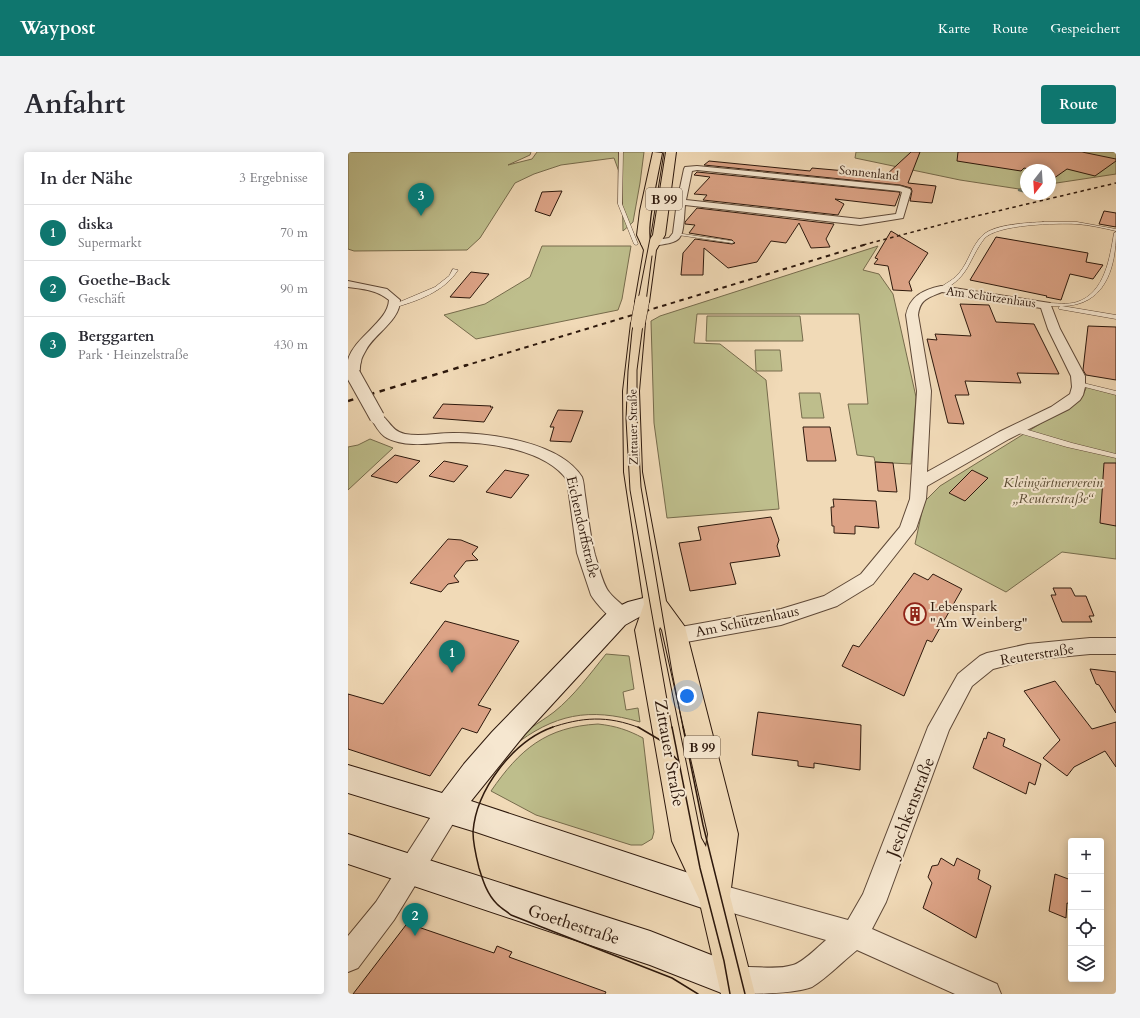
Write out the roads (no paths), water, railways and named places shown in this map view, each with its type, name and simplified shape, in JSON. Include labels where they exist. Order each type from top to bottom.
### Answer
[{"type":"main road","name":"Zittauer Straße","points":[[657,152],[643,235],[646,246],[642,302],[638,323],[631,391],[633,472],[655,604],[647,630],[687,841],[714,896],[736,987]]},
{"type":"main road","name":"Zittauer Straße","points":[[646,246],[659,235],[671,152]]},
{"type":"main road","name":"Zittauer Straße","points":[[655,604],[673,627],[723,834],[714,896]]},
{"type":"street","name":"Sonnenland","points":[[678,234],[682,202],[688,169],[697,168],[900,189],[907,191],[900,216],[860,222],[682,202]]},
{"type":"street","points":[[646,246],[672,240],[678,234]]},
{"type":"street","points":[[348,284],[372,288],[388,293],[394,302],[393,306],[386,315],[368,328],[355,334]]},
{"type":"street","name":"Am Schützenhaus","points":[[675,636],[781,617],[830,601],[867,579],[908,529],[918,499],[924,392],[912,315],[913,309],[919,298],[941,289],[1046,305],[1054,329],[1078,376],[1080,384]]},
{"type":"street","points":[[350,368],[349,357],[355,343],[368,328]]},
{"type":"street","name":"Eichendorffstraße","points":[[350,368],[385,431],[397,437],[408,439],[459,438],[495,442],[549,455],[567,467],[575,479],[586,553],[600,595],[622,616]]},
{"type":"street","points":[[919,484],[1015,429],[1064,405],[1074,398],[1080,384]]},
{"type":"street","points":[[348,958],[385,911],[454,799],[475,771],[617,618],[636,608],[655,604]]},
{"type":"street","name":"Reuterstraße","points":[[965,680],[987,662],[1028,652],[1090,646],[1116,646]]},
{"type":"street","name":"Jeschkenstraße","points":[[736,987],[801,978],[854,935],[874,902],[940,727],[965,680]]},
{"type":"street","points":[[348,779],[449,809],[714,896],[854,935],[987,994]]},
{"type":"street","name":"Goethestraße","points":[[348,849],[650,948],[736,987]]},
{"type":"lane","points":[[620,152],[620,204],[646,246]]},
{"type":"lane","points":[[941,289],[951,285],[960,278],[983,236],[992,231],[1008,227],[1062,222],[1078,223],[1116,231],[1114,256],[1099,290],[1079,303],[1046,305]]},
{"type":"lane","points":[[678,234],[732,242]]},
{"type":"lane","points":[[393,306],[425,294],[440,285],[453,274],[455,270]]},
{"type":"lane","points":[[1046,305],[1116,317]]},
{"type":"lane","points":[[1080,384],[1116,393]]},
{"type":"lane","points":[[1015,429],[1070,445],[1116,456]]},
{"type":"tram line","points":[[664,152],[652,228],[632,331],[628,371],[626,419],[630,490],[672,728]]},
{"type":"tram line","points":[[652,256],[637,370],[637,418],[641,487],[672,672],[683,728]]},
{"type":"tram line","points":[[553,727],[584,720],[605,719],[639,728]]},
{"type":"tram line","points":[[553,727],[524,743],[511,755],[499,769],[481,800],[476,816],[473,836],[479,868],[488,892],[497,904],[511,915],[672,978],[698,994]]},
{"type":"tram line","points":[[672,727],[700,868],[724,961],[730,994]]},
{"type":"tram line","points":[[683,727],[703,825],[745,994]]},
{"type":"tram line","points":[[639,728],[660,740],[678,761]]},
{"type":"railway","points":[[863,245],[951,222],[1116,183]]},
{"type":"railway","points":[[464,366],[867,244]]},
{"type":"railway","points":[[348,401],[467,365]]},
{"type":"place","name":"Berggarten","points":[[421,216]]},
{"type":"place","name":"Lebenspark \"Am Weinberg\"","points":[[915,614]]},
{"type":"place","name":"diska","points":[[452,673]]},
{"type":"place","name":"Goethe-Back","points":[[415,936]]},
{"type":"park label","name":"Kleingärtnerverein „Reuterstraße“","points":[[1053,490]]}]
